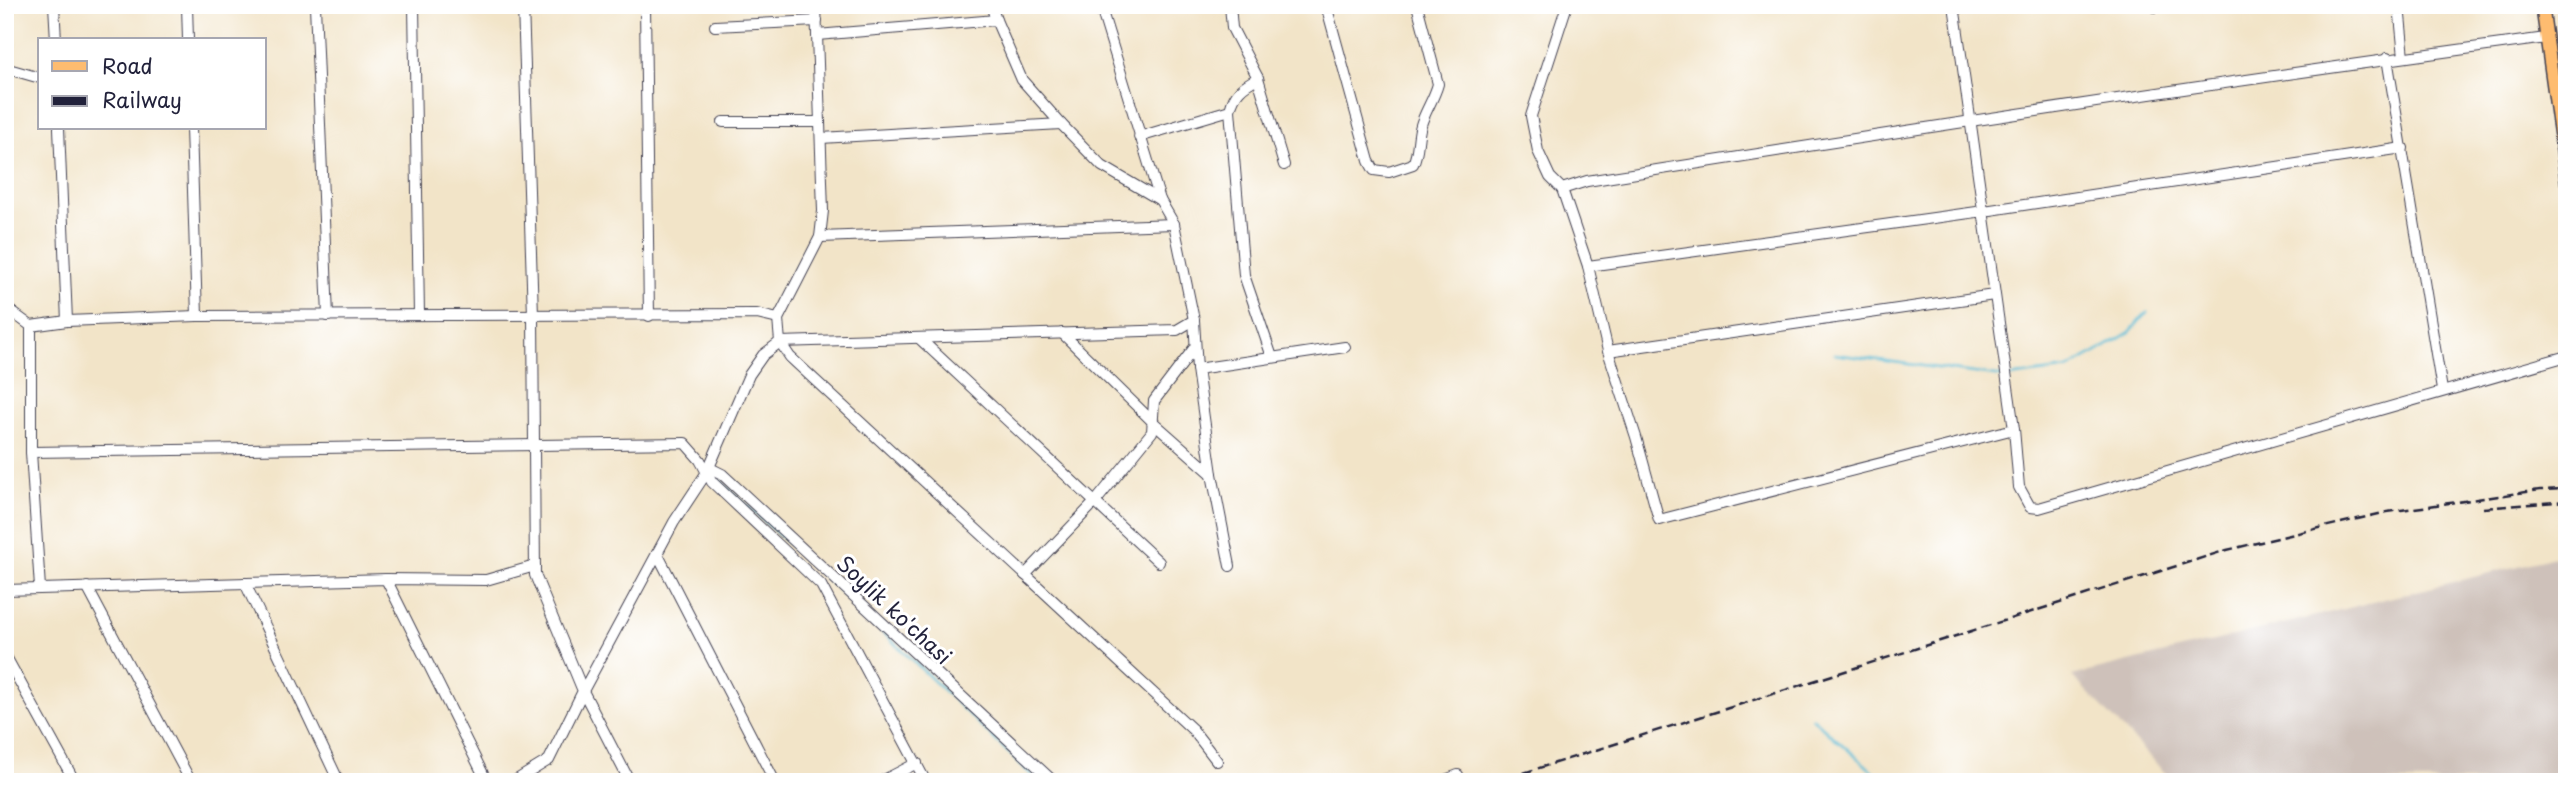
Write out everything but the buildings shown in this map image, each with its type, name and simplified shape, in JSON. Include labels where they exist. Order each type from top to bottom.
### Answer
[{"type":"main road","points":[[2542,5],[2567,183]]},
{"type":"street","points":[[54,5],[55,38]]},
{"type":"street","points":[[187,5],[188,38]]},
{"type":"street","points":[[315,5],[328,316]]},
{"type":"street","points":[[414,5],[419,315]]},
{"type":"street","points":[[523,5],[536,447],[535,575],[583,691],[630,782]]},
{"type":"street","points":[[645,5],[649,316]]},
{"type":"street","points":[[816,5],[823,211],[820,237],[778,319],[780,342],[790,357],[1194,730],[1217,761]]},
{"type":"street","points":[[991,5],[1022,80],[1060,124],[1102,166],[1160,200]]},
{"type":"street","points":[[1100,5],[1160,200],[1174,224],[1194,320],[1197,369],[1212,474],[1230,566]]},
{"type":"street","points":[[1230,5],[1232,28],[1258,78],[1284,165]]},
{"type":"street","points":[[1326,5],[1370,161],[1374,170],[1389,172],[1413,164],[1417,156],[1420,128],[1438,84],[1417,5]]},
{"type":"street","points":[[1567,5],[1531,116],[1538,151],[1550,177],[1562,189],[1588,266],[1608,351],[1659,520],[2014,429]]},
{"type":"street","points":[[1954,5],[2014,429],[2019,487],[2030,507],[2039,508],[2567,356]]},
{"type":"street","points":[[2155,7],[2169,5]]},
{"type":"street","points":[[2399,5],[2404,57]]},
{"type":"street","points":[[817,36],[996,20]]},
{"type":"street","points":[[715,26],[817,21]]},
{"type":"street","points":[[1562,189],[1587,181],[1919,128],[2387,58],[2546,38]]},
{"type":"street","points":[[2387,58],[2442,390]]},
{"type":"street","points":[[5,68],[38,77]]},
{"type":"street","points":[[1258,78],[1245,84],[1234,95],[1230,110],[1244,275],[1272,357]]},
{"type":"street","points":[[1139,137],[1230,110]]},
{"type":"street","points":[[723,122],[820,122]]},
{"type":"street","points":[[821,138],[1060,124]]},
{"type":"street","points":[[59,130],[67,321]]},
{"type":"street","points":[[191,130],[197,316]]},
{"type":"street","points":[[1588,266],[1984,211],[2403,148]]},
{"type":"street","points":[[820,237],[1174,224]]},
{"type":"street","points":[[1608,351],[1994,295]]},
{"type":"street","points":[[5,307],[31,326],[67,321],[197,316],[757,314],[778,319]]},
{"type":"street","points":[[513,782],[549,760],[657,553],[707,469],[749,375],[763,355],[780,342],[1177,330],[1194,320]]},
{"type":"street","points":[[31,326],[31,452],[40,588]]},
{"type":"street","points":[[1062,333],[1153,422],[1212,474]]},
{"type":"street","points":[[919,338],[1096,501],[1158,562]]},
{"type":"street","points":[[1025,575],[1096,501],[1152,432],[1154,401],[1195,347]]},
{"type":"street","points":[[1197,369],[1345,347]]},
{"type":"street","points":[[31,452],[685,443],[707,469],[712,482],[821,585],[926,782]]},
{"type":"street","name":"Soylik ko'chasi","points":[[707,469],[722,474],[1054,782]]},
{"type":"street","points":[[657,553],[775,782]]},
{"type":"street","points":[[5,590],[386,579],[486,580],[535,566]]},
{"type":"street","points":[[821,585],[830,576]]},
{"type":"street","points":[[386,579],[487,782]]},
{"type":"street","points":[[245,583],[339,782]]},
{"type":"street","points":[[87,587],[191,782]]},
{"type":"street","points":[[5,655],[75,782]]},
{"type":"street","points":[[880,782],[917,763]]},
{"type":"street","points":[[1440,782],[1458,775]]},
{"type":"shaded area","points":[[2567,554],[2567,782],[2174,782],[2072,676]]},
{"type":"waterway","points":[[2009,377],[2068,369],[2130,332],[2147,312]]},
{"type":"waterway","points":[[1835,354],[2003,377]]},
{"type":"waterway","points":[[719,480],[831,582],[1039,782]]},
{"type":"waterway","points":[[1812,718],[1885,782]]},
{"type":"railway","points":[[1495,782],[2227,550],[2387,512],[2540,490],[2567,489]]},
{"type":"railway","points":[[2483,508],[2567,501]]}]
